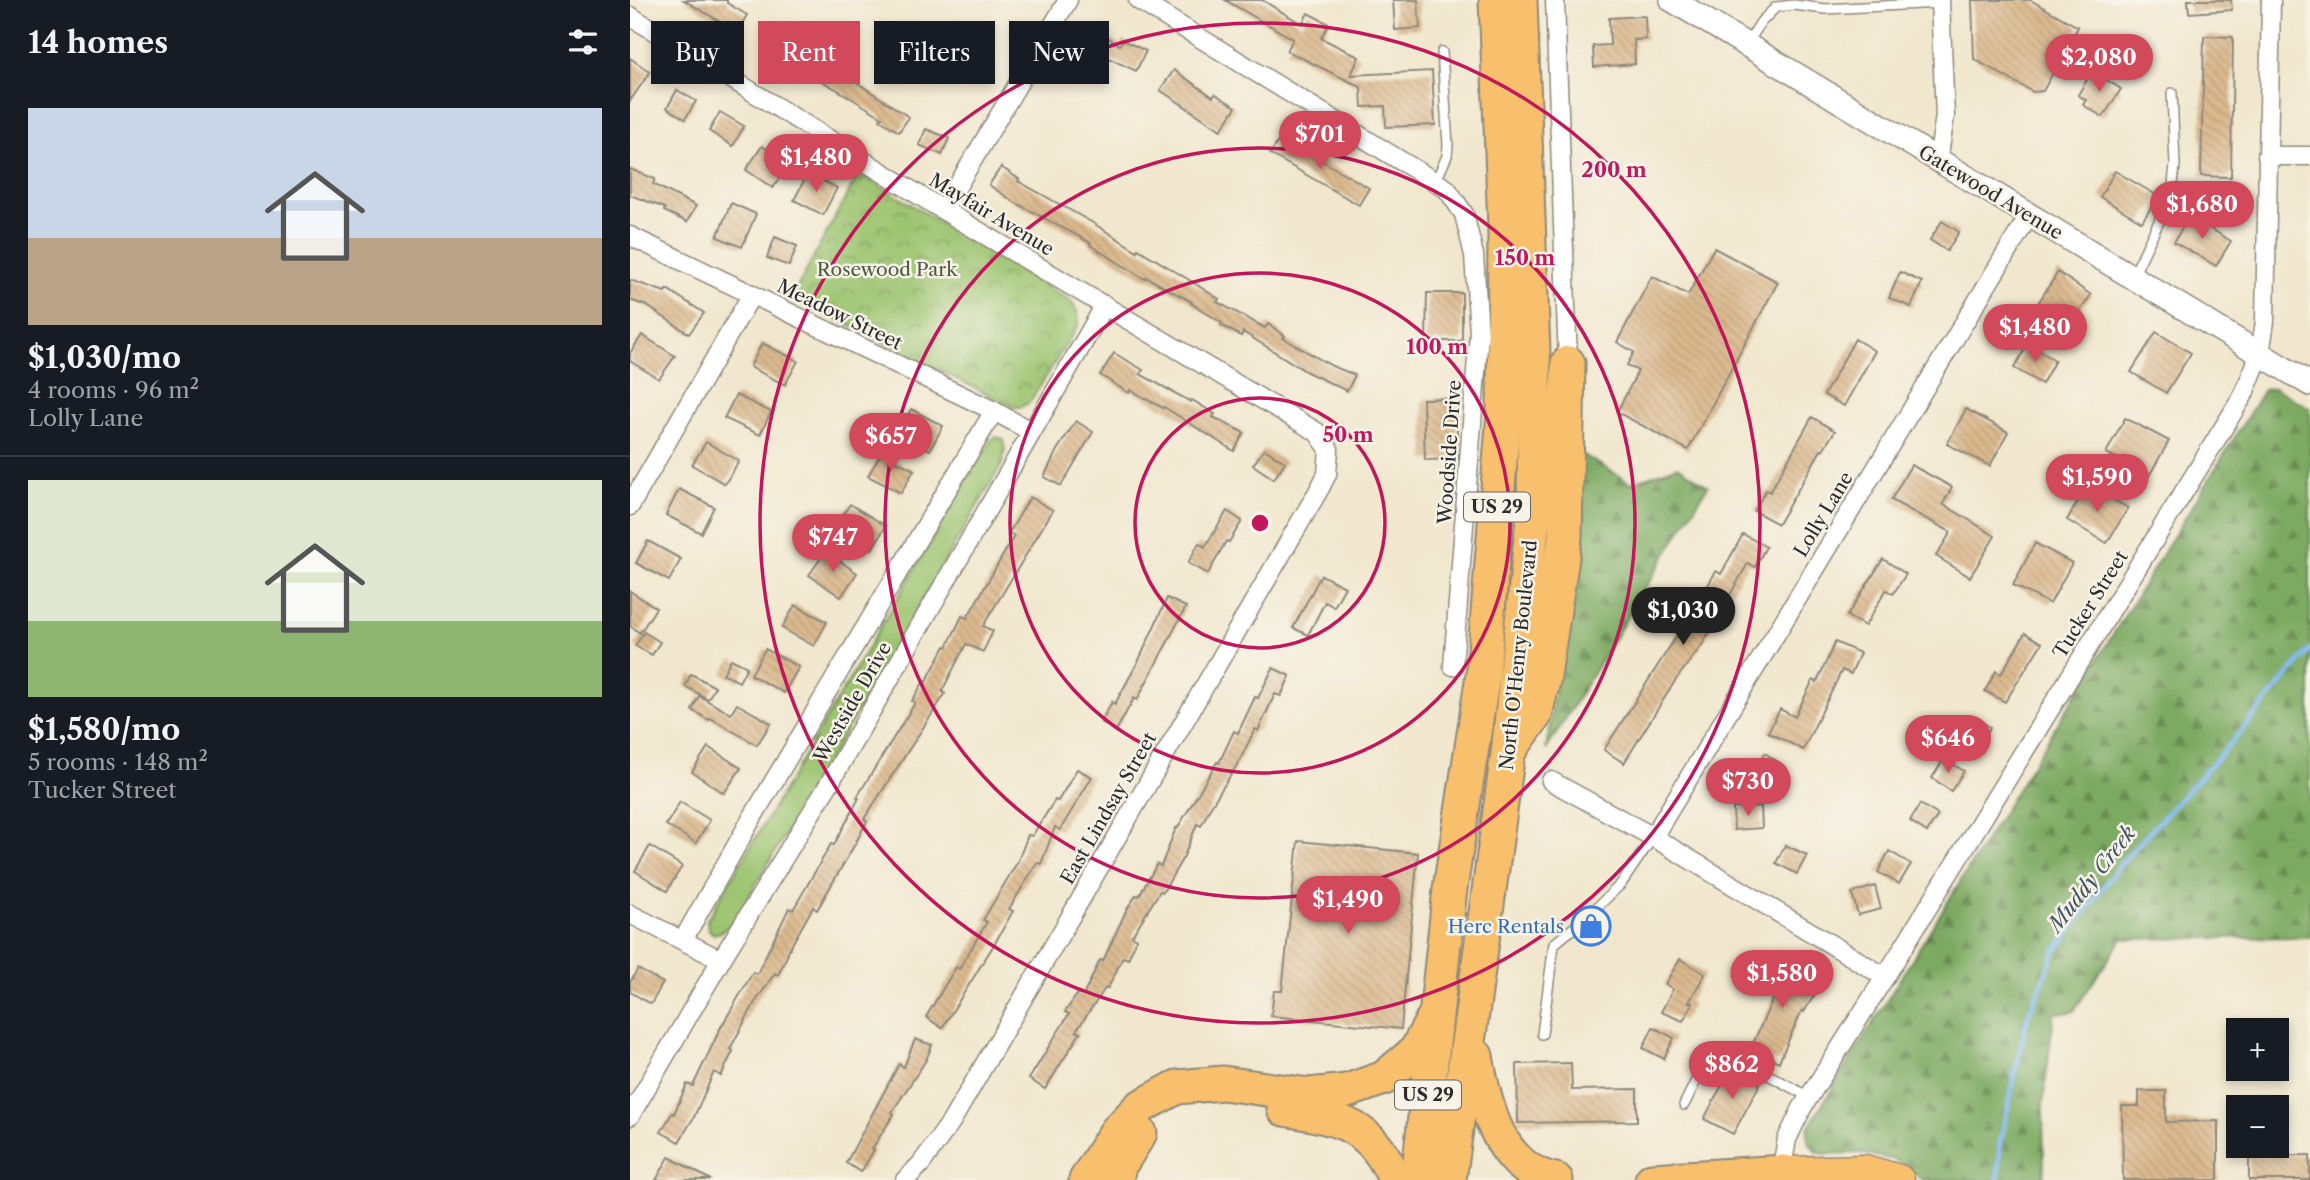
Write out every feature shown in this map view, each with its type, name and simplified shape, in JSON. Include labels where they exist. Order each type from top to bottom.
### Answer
[{"type":"highway","name":"North O'Henry Boulevard","points":[[1418,1180],[1450,889],[1484,662],[1504,412],[1505,228],[1496,0]]},
{"type":"highway","name":"North O'Henry Boulevard","points":[[1449,1180],[1508,753],[1534,509],[1535,407],[1524,10]]},
{"type":"highway","points":[[1508,753],[1535,715],[1543,682],[1566,538],[1568,363]]},
{"type":"highway","points":[[1086,1180],[1115,1132],[1140,1107],[1177,1087],[1223,1083],[1309,1095],[1347,1091],[1384,1078],[1416,1051],[1437,1011]]},
{"type":"highway","points":[[1471,1023],[1483,1096],[1495,1129],[1513,1156],[1542,1178],[1556,1180]]},
{"type":"highway","points":[[1117,1180],[1118,1168],[1135,1138],[1164,1110],[1200,1102],[1242,1102],[1329,1117],[1362,1131],[1387,1161],[1395,1180]]},
{"type":"highway","points":[[1652,1180],[1784,1176],[1866,1170],[1899,1180]]},
{"type":"street","points":[[943,210],[1068,0]]},
{"type":"street","name":"Woodside Drive","points":[[1138,0],[1447,190],[1464,214],[1474,255],[1479,333],[1454,666]]},
{"type":"street","points":[[1555,0],[1568,363]]},
{"type":"street","name":"Gatewood Avenue","points":[[1672,0],[2310,384]]},
{"type":"street","name":"Tucker Street","points":[[1784,1176],[1787,1139],[1809,1097],[2243,396],[2260,354],[2265,321],[2271,0]]},
{"type":"street","points":[[1938,161],[1945,116],[1940,2]]},
{"type":"street","name":"Mayfair Avenue","points":[[630,16],[943,210],[1318,432],[1329,449]]},
{"type":"street","points":[[2267,156],[2310,156]]},
{"type":"street","name":"Lolly Lane","points":[[1653,837],[2029,214]]},
{"type":"street","name":"Meadow Street","points":[[630,236],[994,411],[1030,431]]},
{"type":"street","points":[[630,506],[752,294]]},
{"type":"street","name":"Westside Drive","points":[[630,1116],[721,960],[829,784],[1105,305]]},
{"type":"street","name":"Westside Drive","points":[[683,940],[752,818],[994,411]]},
{"type":"street","name":"East Lindsay Street","points":[[905,1180],[921,1164],[951,1122],[1320,488],[1326,474],[1329,449]]},
{"type":"street","points":[[1551,781],[1653,837],[1885,977]]},
{"type":"street","points":[[630,914],[721,960]]},
{"type":"lane","points":[[1746,45],[1777,4],[1825,9],[1940,2]]},
{"type":"lane","points":[[1436,183],[1447,156],[1448,145],[1442,52]]},
{"type":"lane","points":[[2132,278],[2172,194],[2175,165],[2172,93]]},
{"type":"lane","points":[[1542,1034],[1554,944],[1588,916],[1620,884],[1653,837]]},
{"type":"lane","points":[[1684,1105],[1704,1067],[1713,1055],[1717,1054],[1735,1057],[1809,1097]]},
{"type":"green space","name":"Rosewood Park","points":[[859,173],[1072,302],[1078,313],[1079,324],[1030,402],[1021,407],[1013,407],[792,297]]},
{"type":"green space","points":[[2275,388],[2310,408],[2310,937],[2122,939],[2073,1012],[2054,1013],[2043,1104],[2044,1180],[1923,1180],[1895,1160],[1860,1153],[1824,1154],[1815,1151],[1808,1140],[1808,1128],[2264,390]]},
{"type":"green space","points":[[996,437],[1004,440],[1002,464],[735,920],[721,932],[713,934],[708,928],[707,920],[991,440]]},
{"type":"green space","points":[[1577,451],[1631,483],[1678,466],[1708,486],[1546,750],[1555,688]]},
{"type":"building","points":[[684,0],[727,0],[727,3],[747,15],[743,21],[719,21]]},
{"type":"building","points":[[1225,0],[1262,0],[1302,24],[1308,13],[1329,24],[1321,38],[1359,57],[1351,75],[1432,71],[1435,125],[1386,127],[1385,106],[1362,107],[1361,87],[1287,51],[1293,39]]},
{"type":"building","points":[[1393,0],[1418,0],[1420,28],[1395,30]]},
{"type":"building","points":[[1972,0],[2030,0],[2078,27],[2043,91],[2033,92],[1974,59]]},
{"type":"building","points":[[2188,0],[2231,0],[2232,10],[2189,13]]},
{"type":"building","points":[[1645,16],[1646,39],[1634,40],[1635,64],[1594,67],[1593,46],[1610,45],[1609,18]]},
{"type":"building","points":[[2204,36],[2233,37],[2231,177],[2201,176]]},
{"type":"building","points":[[1109,38],[1120,45],[1123,40],[1146,51],[1136,71],[1109,58]]},
{"type":"building","points":[[630,58],[650,72],[630,101]]},
{"type":"building","points":[[1174,70],[1213,97],[1215,94],[1236,107],[1221,130],[1160,90]]},
{"type":"building","points":[[2092,71],[2121,89],[2103,117],[2083,105],[2086,100],[2078,95]]},
{"type":"building","points":[[827,84],[859,84],[909,117],[899,132],[880,120],[882,117]]},
{"type":"building","points":[[677,90],[696,101],[685,119],[667,108]]},
{"type":"building","points":[[720,112],[744,126],[733,146],[709,131]]},
{"type":"building","points":[[926,129],[949,138],[942,155],[919,145]]},
{"type":"building","points":[[1281,137],[1369,188],[1359,205],[1270,154]]},
{"type":"building","points":[[762,146],[789,164],[773,188],[746,170]]},
{"type":"building","points":[[1001,167],[1019,179],[1018,181],[1186,278],[1219,299],[1217,302],[1265,328],[1268,324],[1285,336],[1283,338],[1332,366],[1355,375],[1347,391],[1307,372],[1243,332],[1241,336],[1221,325],[1222,323],[1192,302],[1146,277],[1145,279],[1090,245],[1091,243],[1014,202],[989,185]]},
{"type":"building","points":[[630,169],[655,179],[653,184],[696,206],[687,222],[664,211],[665,208],[630,195]]},
{"type":"building","points":[[2115,171],[2158,196],[2142,222],[2100,197]]},
{"type":"building","points":[[808,173],[837,188],[823,215],[794,200]]},
{"type":"building","points":[[731,203],[756,214],[742,247],[717,237]]},
{"type":"building","points":[[2189,216],[2231,241],[2216,266],[2174,242]]},
{"type":"building","points":[[1942,221],[1959,232],[1947,251],[1930,240]]},
{"type":"building","points":[[775,237],[797,246],[789,266],[767,258]]},
{"type":"building","points":[[1714,248],[1778,282],[1688,450],[1617,412],[1638,371],[1627,365],[1634,352],[1617,342],[1652,276],[1688,295]]},
{"type":"building","points":[[1900,272],[1922,282],[1911,307],[1889,298]]},
{"type":"building","points":[[2058,272],[2091,295],[2065,332],[2033,311]]},
{"type":"building","points":[[630,280],[665,292],[667,289],[704,313],[689,334],[647,306],[630,300]]},
{"type":"building","points":[[1427,293],[1462,293],[1462,341],[1426,341]]},
{"type":"building","points":[[2156,332],[2191,353],[2166,393],[2131,372]]},
{"type":"building","points":[[642,335],[675,356],[659,379],[630,361],[630,353]]},
{"type":"building","points":[[1855,339],[1875,351],[1844,406],[1824,395]]},
{"type":"building","points":[[762,343],[798,361],[785,385],[750,367]]},
{"type":"building","points":[[2028,344],[2055,360],[2042,384],[2014,368]]},
{"type":"building","points":[[1114,353],[1143,370],[1140,374],[1191,402],[1192,400],[1215,414],[1213,417],[1244,433],[1234,451],[1164,407],[1130,390],[1129,393],[1100,375]]},
{"type":"building","points":[[736,395],[771,412],[760,435],[724,418]]},
{"type":"building","points":[[1456,398],[1458,459],[1425,460],[1423,399]]},
{"type":"building","points":[[911,409],[943,426],[930,450],[898,433]]},
{"type":"building","points":[[1966,409],[2008,432],[1990,466],[1947,444]]},
{"type":"building","points":[[1812,417],[1835,431],[1778,524],[1754,511],[1766,490],[1770,492]]},
{"type":"building","points":[[2125,418],[2169,441],[2149,476],[2106,453]]},
{"type":"building","points":[[1076,421],[1093,432],[1061,486],[1044,477],[1057,450]]},
{"type":"building","points":[[706,442],[739,461],[725,484],[692,465]]},
{"type":"building","points":[[1264,449],[1285,462],[1274,479],[1253,465]]},
{"type":"building","points":[[881,453],[914,470],[901,493],[868,476]]},
{"type":"building","points":[[1911,465],[1952,487],[1943,504],[1995,536],[1970,577],[1936,556],[1951,532],[1891,500]]},
{"type":"building","points":[[2087,485],[2128,508],[2107,543],[2067,520]]},
{"type":"building","points":[[679,489],[714,507],[701,533],[666,515]]},
{"type":"building","points":[[1030,497],[1053,510],[983,626],[993,631],[983,652],[966,644],[942,691],[945,694],[864,819],[867,821],[855,844],[817,910],[813,907],[778,975],[775,973],[754,1004],[730,1049],[733,1051],[721,1076],[714,1072],[694,1117],[679,1142],[661,1132],[672,1113],[674,1114],[687,1084],[693,1086],[720,1029],[753,972],[757,974],[789,908],[793,910],[831,844],[834,845],[859,798],[857,797],[915,703],[912,701],[924,681],[926,682],[945,646],[947,647],[962,616],[967,618],[1014,536],[1009,533]]},
{"type":"building","points":[[850,504],[886,526],[872,549],[836,526]]},
{"type":"building","points":[[1227,511],[1242,521],[1229,542],[1226,541],[1208,574],[1188,563],[1199,543],[1205,547]]},
{"type":"building","points":[[1743,534],[1766,547],[1755,567],[1748,563],[1702,645],[1675,681],[1624,763],[1604,750],[1679,632],[1674,629],[1690,601],[1697,605],[1716,571],[1721,574]]},
{"type":"building","points":[[648,541],[681,559],[669,581],[636,563]]},
{"type":"building","points":[[2035,543],[2072,563],[2050,604],[2013,585]]},
{"type":"building","points":[[826,551],[857,573],[841,597],[809,575]]},
{"type":"building","points":[[1883,559],[1906,574],[1893,594],[1886,590],[1865,626],[1847,616]]},
{"type":"building","points":[[1321,575],[1345,587],[1334,607],[1325,602],[1308,635],[1293,628]]},
{"type":"building","points":[[630,591],[656,608],[640,633],[630,626]]},
{"type":"building","points":[[1167,598],[1186,607],[1137,700],[1134,698],[1116,731],[1101,722],[1112,702],[1115,704],[1140,658]]},
{"type":"building","points":[[795,605],[827,622],[814,646],[782,628]]},
{"type":"building","points":[[644,632],[660,642],[652,655],[635,646]]},
{"type":"building","points":[[2025,633],[2042,643],[2005,702],[1985,691],[1996,671],[2001,674]]},
{"type":"building","points":[[1835,642],[1860,653],[1851,674],[1842,670],[1803,750],[1768,732],[1780,709],[1795,717],[1813,680],[1817,682]]},
{"type":"building","points":[[765,649],[799,667],[784,693],[751,675]]},
{"type":"building","points":[[731,659],[747,667],[739,682],[723,674]]},
{"type":"building","points":[[1273,668],[1290,676],[1281,696],[1275,694],[1258,731],[1255,729],[1201,826],[1197,824],[1184,856],[1163,892],[1160,891],[1132,936],[1137,939],[1128,959],[1123,957],[1108,988],[1106,987],[1076,1031],[1080,1033],[1045,1089],[1029,1079],[1069,1014],[1065,1012],[1078,993],[1083,996],[1126,911],[1136,895],[1139,896],[1157,864],[1161,866],[1176,828],[1217,762],[1219,763],[1234,731],[1238,733]]},
{"type":"building","points":[[691,674],[715,687],[708,699],[685,686]]},
{"type":"building","points":[[699,696],[731,714],[737,704],[771,723],[757,745],[692,710]]},
{"type":"building","points":[[1972,716],[1990,727],[1978,749],[1959,738]]},
{"type":"building","points":[[708,747],[741,768],[724,793],[692,772]]},
{"type":"building","points":[[1765,753],[1786,768],[1771,789],[1750,775]]},
{"type":"building","points":[[1944,759],[1964,771],[1951,791],[1932,778]]},
{"type":"building","points":[[1077,769],[1092,777],[1060,830],[1055,827],[1041,864],[1037,863],[1009,909],[1013,911],[995,943],[942,1028],[926,1017],[987,922],[983,920],[1018,861],[1028,835],[1032,836],[1055,800],[1058,801]]},
{"type":"building","points":[[680,802],[710,820],[696,843],[666,825]]},
{"type":"building","points":[[1920,804],[1938,815],[1927,832],[1910,821]]},
{"type":"building","points":[[1761,806],[1762,828],[1734,830],[1733,808]]},
{"type":"building","points":[[1298,841],[1418,853],[1401,1029],[1271,1016],[1274,991],[1282,991]]},
{"type":"building","points":[[1785,845],[1807,855],[1797,874],[1776,863]]},
{"type":"building","points":[[650,846],[682,866],[667,891],[635,871]]},
{"type":"building","points":[[1889,851],[1911,864],[1899,884],[1878,872]]},
{"type":"building","points":[[1875,886],[1881,909],[1858,915],[1852,893]]},
{"type":"building","points":[[1680,959],[1705,974],[1689,1002],[1693,1003],[1683,1021],[1661,1012],[1673,989],[1665,984]]},
{"type":"building","points":[[1773,961],[1818,989],[1804,1012],[1802,1010],[1779,1062],[1750,1050],[1775,994],[1759,984]]},
{"type":"building","points":[[638,969],[663,983],[651,1004],[630,992],[630,982]]},
{"type":"building","points":[[1653,1027],[1674,1038],[1664,1059],[1643,1048]]},
{"type":"building","points":[[915,1039],[932,1045],[926,1060],[892,1112],[894,1114],[861,1172],[846,1163],[899,1064],[904,1067]]},
{"type":"building","points":[[1571,1063],[1572,1090],[1637,1089],[1637,1121],[1518,1123],[1517,1064]]},
{"type":"building","points":[[1731,1068],[1760,1084],[1733,1134],[1704,1119]]},
{"type":"building","points":[[2139,1091],[2166,1091],[2166,1122],[2218,1121],[2218,1180],[2123,1180],[2122,1106],[2139,1106]]},
{"type":"building","points":[[2289,1155],[2310,1155],[2310,1180],[2249,1180],[2249,1158],[2289,1158]]},
{"type":"building","points":[[669,1157],[711,1180],[656,1180]]},
{"type":"waterway","name":"Muddy Creek","points":[[1998,1180],[2000,1143],[2027,1019],[2055,951],[2124,860],[2233,741],[2310,649]]},
{"type":"place","name":"Herc Rentals","points":[[1591,926]]}]
